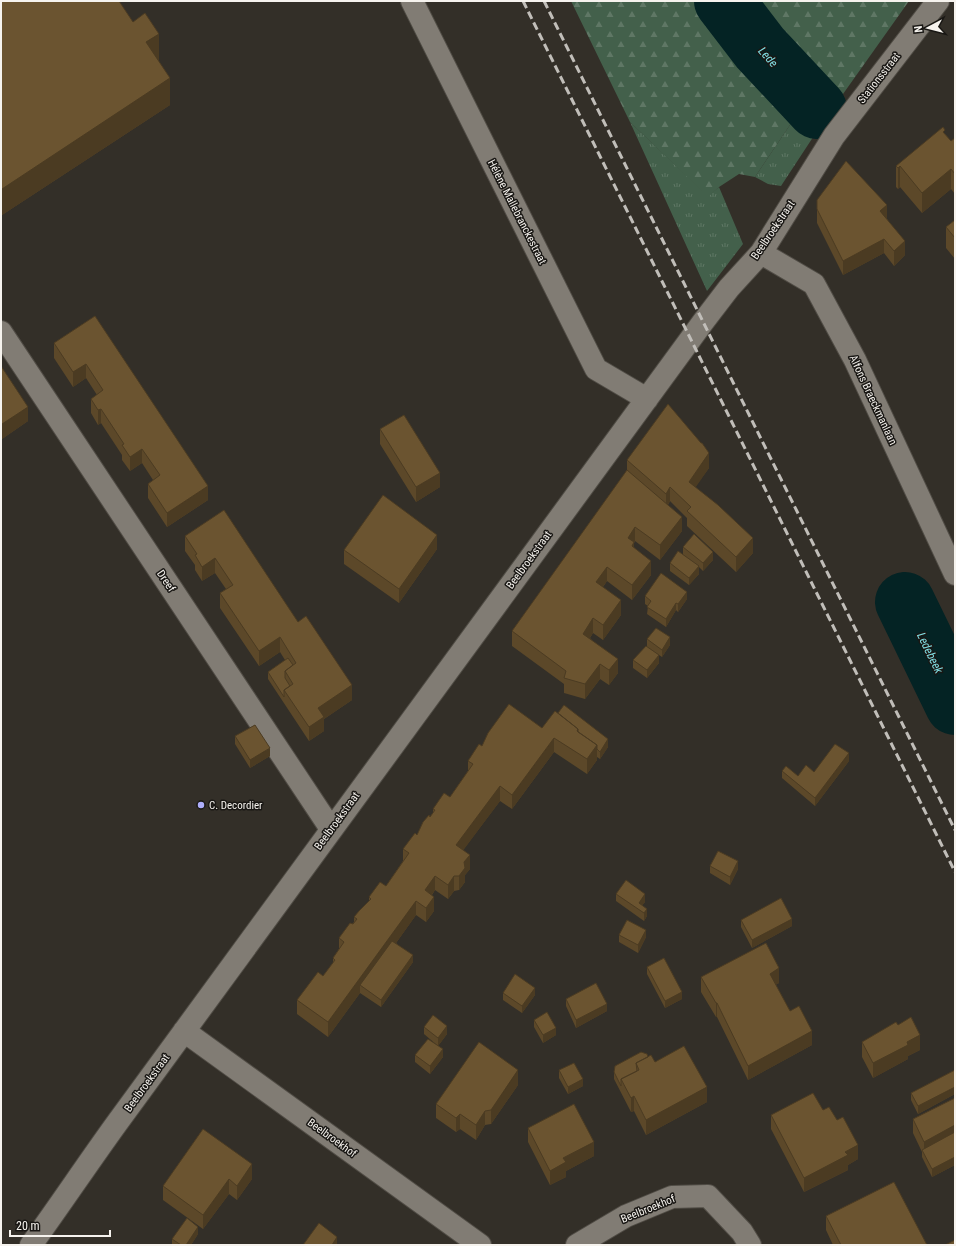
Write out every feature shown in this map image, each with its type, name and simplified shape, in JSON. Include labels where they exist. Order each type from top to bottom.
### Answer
[{"type":"street","name":"Hélène Mallebranckestraat","points":[[412,1],[596,369],[648,399]]},
{"type":"street","name":"Stationsstraat","points":[[834,136],[938,1]]},
{"type":"street","name":"Beelbroekstraat","points":[[31,1245],[331,829],[691,339],[729,288],[761,252],[834,136]]},
{"type":"street","name":"Alfons Braeckmanlaan","points":[[761,252],[814,284],[855,360],[953,566]]},
{"type":"street","name":"Dreef","points":[[1,332],[331,829]]},
{"type":"street","name":"Beelbroekhof","points":[[184,1031],[480,1245]]},
{"type":"street","name":"Beelbroekhof","points":[[577,1245],[626,1216],[672,1197],[708,1196],[742,1232],[750,1245]]},
{"type":"green space","points":[[571,1],[909,1],[821,125],[800,110],[755,177],[739,174],[719,187],[708,197],[630,122]]},
{"type":"green space","points":[[800,110],[821,125],[781,186],[768,184],[755,177]]},
{"type":"green space","points":[[630,122],[708,196],[719,187],[743,244],[707,291]]},
{"type":"building","points":[[1,1],[119,1],[133,22],[145,13],[159,34],[146,42],[170,78],[2,189],[1,188]]},
{"type":"building","points":[[943,127],[945,130],[943,132],[951,141],[955,138],[955,174],[951,169],[922,193],[900,166],[898,168],[896,166]]},
{"type":"building","points":[[846,161],[887,205],[880,211],[905,241],[894,251],[884,239],[843,261],[817,209],[817,200]]},
{"type":"building","points":[[955,220],[955,238],[946,227]]},
{"type":"building","points":[[95,316],[208,486],[167,513],[148,484],[160,475],[142,449],[130,457],[122,445],[124,444],[101,409],[98,410],[91,399],[103,390],[86,364],[73,372],[54,343]]},
{"type":"building","points":[[1,366],[28,407],[2,424],[1,423]]},
{"type":"building","points":[[668,404],[709,453],[689,482],[718,505],[753,538],[736,557],[687,511],[691,507],[670,487],[666,494],[627,460]]},
{"type":"building","points":[[404,415],[440,473],[416,487],[380,429]]},
{"type":"building","points":[[627,470],[682,517],[660,545],[635,527],[628,538],[634,542],[632,546],[651,561],[632,585],[607,567],[596,582],[621,600],[603,625],[593,618],[583,634],[618,659],[609,670],[600,664],[585,684],[564,678],[566,671],[512,631]]},
{"type":"building","points":[[383,495],[437,535],[399,589],[344,550]]},
{"type":"building","points":[[224,510],[298,622],[306,616],[352,685],[318,708],[324,717],[309,727],[284,690],[293,684],[285,671],[296,663],[280,637],[259,651],[220,593],[233,585],[215,558],[202,567],[195,555],[197,554],[185,536]]},
{"type":"building","points":[[694,534],[713,552],[703,563],[683,547]]},
{"type":"building","points":[[678,551],[699,566],[689,578],[670,563]]},
{"type":"building","points":[[661,573],[687,592],[678,604],[676,603],[666,619],[647,607],[651,601],[645,596]]},
{"type":"building","points":[[656,628],[670,637],[662,650],[647,639]]},
{"type":"building","points":[[646,646],[659,655],[647,670],[633,660]]},
{"type":"building","points":[[288,658],[293,665],[285,671],[285,678],[290,686],[284,690],[284,697],[268,672]]},
{"type":"building","points":[[509,704],[542,728],[555,711],[578,729],[577,731],[597,745],[587,759],[554,738],[512,795],[500,786],[456,845],[470,855],[464,862],[465,868],[459,876],[454,876],[448,885],[435,876],[425,890],[434,897],[426,908],[416,901],[328,1022],[297,1000],[318,972],[323,976],[335,960],[333,958],[344,942],[339,938],[350,923],[353,924],[357,919],[354,917],[371,899],[369,897],[380,882],[386,886],[409,853],[403,849],[415,833],[417,835],[423,822],[429,815],[430,817],[435,810],[433,809],[444,793],[450,797],[473,764],[468,761],[479,744],[482,746],[488,733]]},
{"type":"building","points":[[564,705],[608,739],[600,752],[597,749],[597,745],[578,732],[578,729],[558,713]]},
{"type":"building","points":[[255,725],[270,748],[250,760],[235,736]]},
{"type":"building","points":[[835,744],[849,753],[815,798],[782,771],[786,766],[798,776],[806,765],[814,772]]},
{"type":"building","points":[[718,851],[738,861],[730,877],[710,866]]},
{"type":"building","points":[[626,880],[645,894],[639,903],[647,909],[644,913],[616,894]]},
{"type":"building","points":[[781,898],[792,919],[752,940],[741,920]]},
{"type":"building","points":[[627,920],[646,930],[638,945],[619,935]]},
{"type":"building","points":[[392,941],[413,955],[381,1000],[360,985]]},
{"type":"building","points":[[766,943],[779,968],[770,974],[790,1011],[799,1006],[812,1031],[748,1066],[717,1003],[701,977]]},
{"type":"building","points":[[664,958],[682,992],[665,1001],[647,967]]},
{"type":"building","points":[[515,974],[535,988],[522,1006],[503,993]]},
{"type":"building","points":[[596,983],[607,1004],[576,1020],[566,999]]},
{"type":"building","points":[[547,1012],[556,1028],[543,1035],[534,1020]]},
{"type":"building","points":[[433,1015],[447,1026],[438,1038],[424,1027]]},
{"type":"building","points":[[911,1017],[920,1035],[907,1042],[908,1045],[873,1063],[862,1042],[896,1022],[898,1025]]},
{"type":"building","points":[[428,1039],[443,1049],[430,1066],[415,1055]]},
{"type":"building","points":[[479,1042],[518,1070],[491,1110],[485,1111],[476,1125],[460,1114],[456,1118],[436,1104]]},
{"type":"building","points":[[684,1046],[707,1087],[646,1120],[634,1096],[631,1098],[621,1079],[639,1070],[636,1063],[651,1055],[655,1062]]},
{"type":"building","points":[[641,1052],[647,1054],[648,1057],[636,1063],[637,1071],[621,1079],[621,1086],[614,1072],[615,1066]]},
{"type":"building","points":[[574,1063],[583,1079],[568,1087],[559,1070]]},
{"type":"building","points":[[955,1070],[955,1087],[918,1106],[911,1093]]},
{"type":"building","points":[[813,1093],[823,1110],[829,1107],[837,1120],[843,1117],[858,1145],[845,1152],[848,1155],[804,1178],[771,1115]]},
{"type":"building","points":[[955,1098],[955,1125],[924,1142],[913,1119]]},
{"type":"building","points":[[574,1104],[594,1142],[563,1158],[566,1162],[550,1171],[528,1128]]},
{"type":"building","points":[[203,1129],[252,1164],[237,1186],[229,1179],[203,1215],[163,1186]]},
{"type":"building","points":[[955,1132],[955,1157],[932,1169],[922,1150]]},
{"type":"building","points":[[894,1182],[927,1245],[841,1245],[826,1216]]},
{"type":"building","points":[[187,1218],[198,1227],[186,1245],[181,1245],[172,1239]]},
{"type":"building","points":[[319,1223],[337,1237],[332,1245],[303,1245]]},
{"type":"building","points":[[955,1240],[955,1245],[945,1245]]},
{"type":"waterway","name":"Lede","points":[[724,1],[760,48],[817,109]]},
{"type":"waterway","name":"Ledebeek","points":[[905,602],[955,705]]},
{"type":"railway","points":[[523,1],[955,872]]},
{"type":"railway","points":[[544,1],[955,830]]},
{"type":"place","name":"C. Decordier","points":[[201,805]]}]
